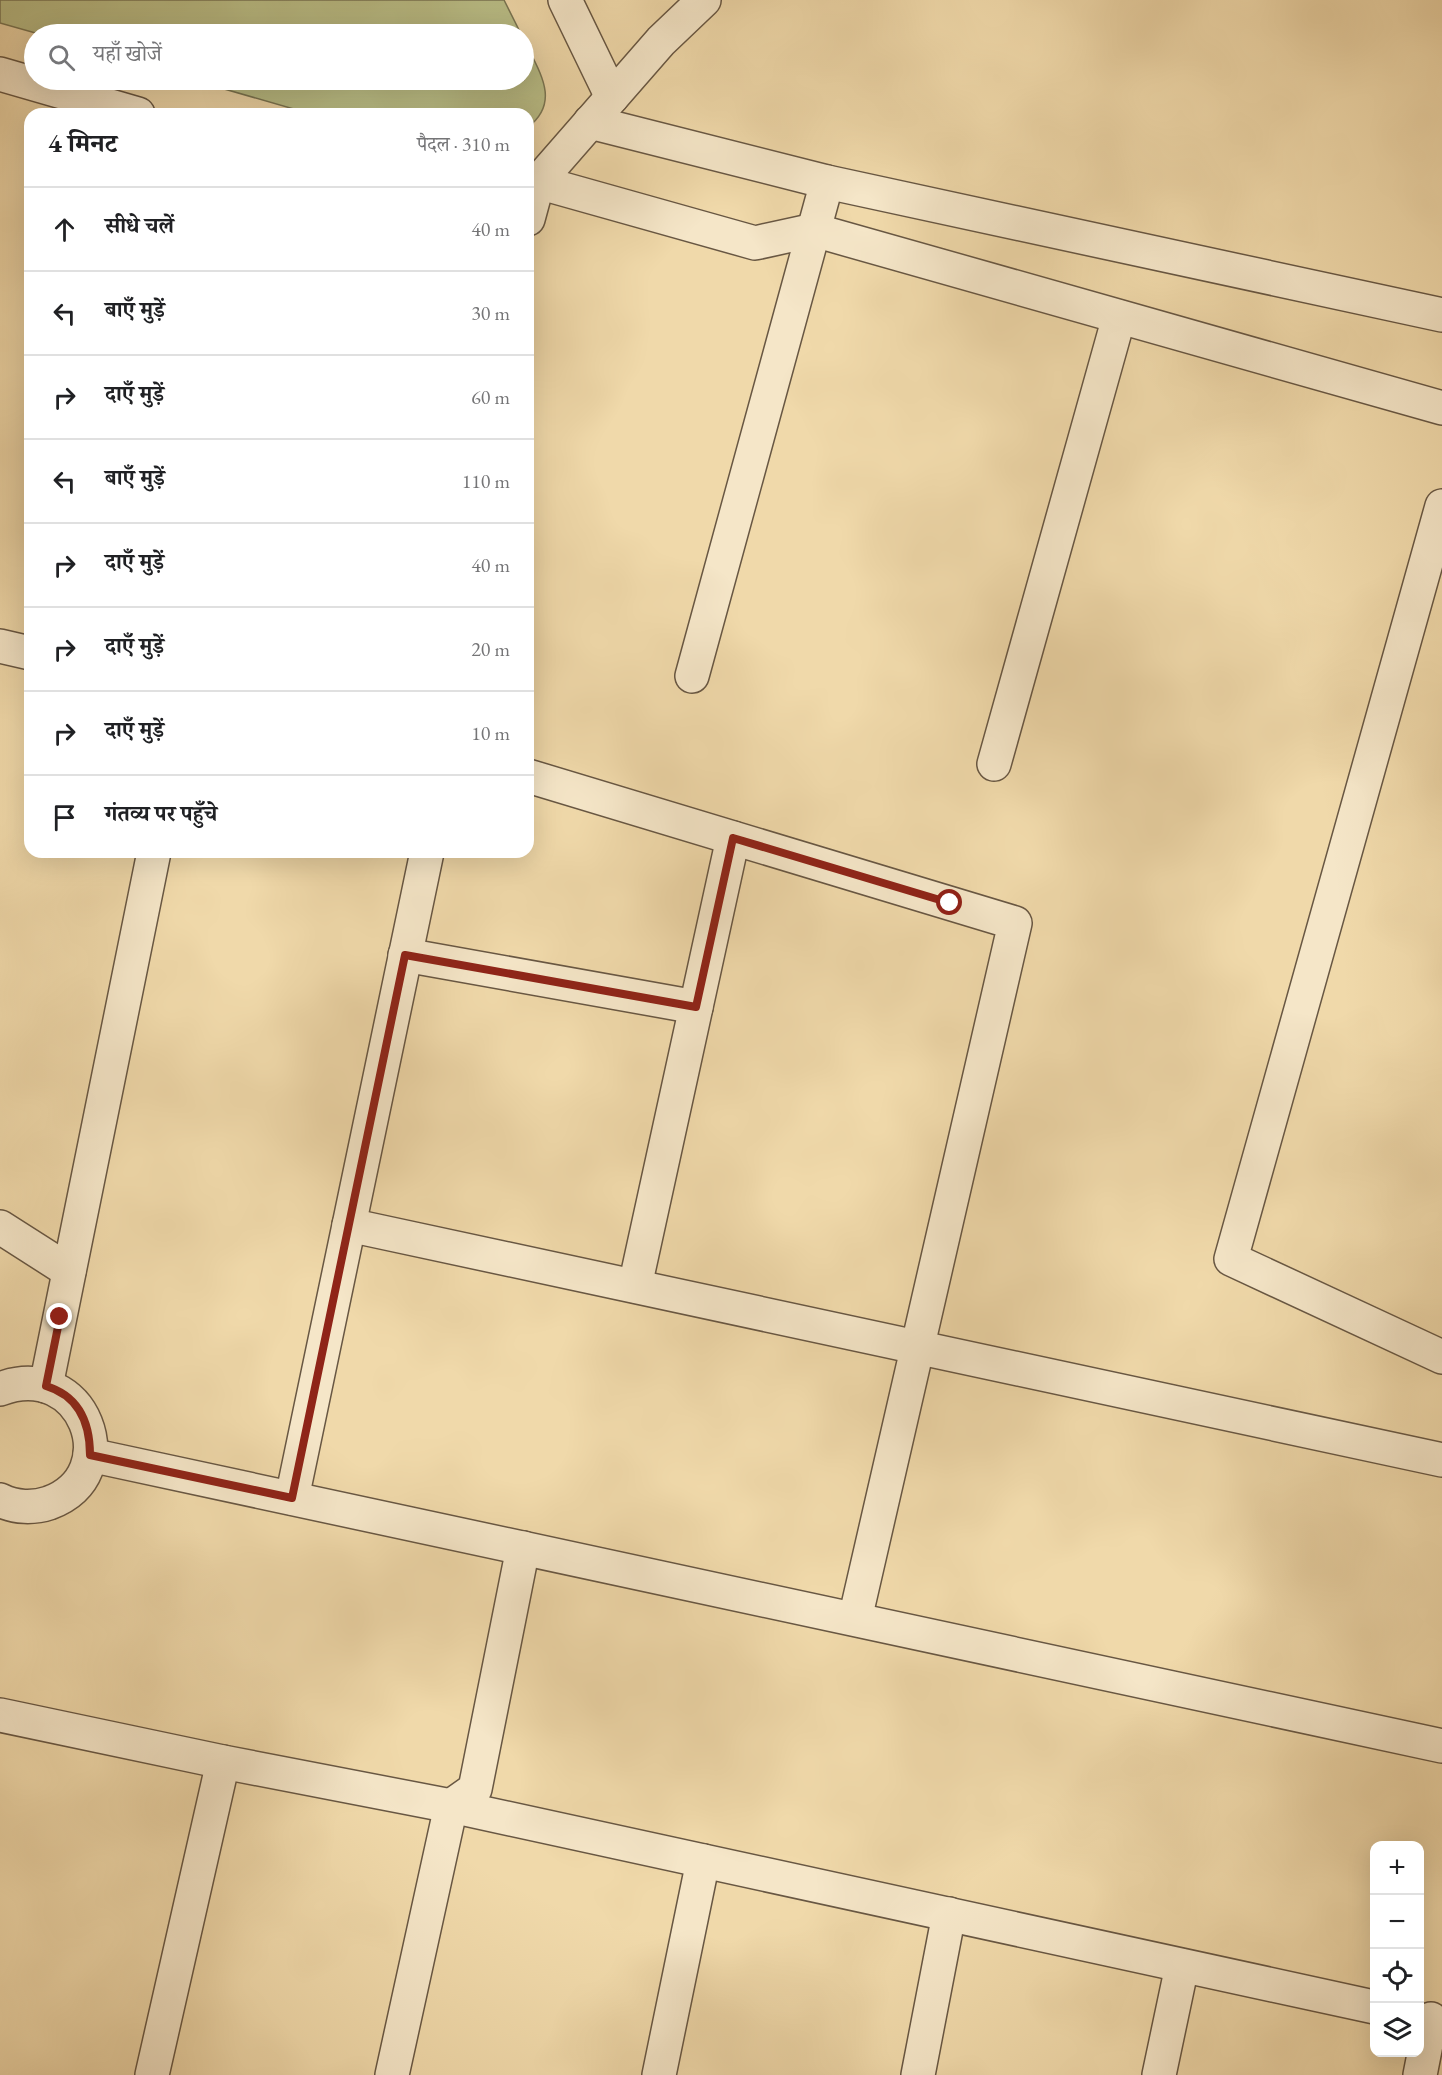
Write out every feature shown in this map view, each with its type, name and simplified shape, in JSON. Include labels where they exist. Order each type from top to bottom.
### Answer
[{"type":"street","points":[[566,0],[612,97]]},
{"type":"street","points":[[534,197],[538,182],[661,41],[704,0]]},
{"type":"street","points":[[0,74],[24,81]]},
{"type":"street","points":[[55,90],[117,108]]},
{"type":"street","points":[[590,122],[827,182],[1442,315]]},
{"type":"street","points":[[538,182],[755,243],[814,230],[1442,408]]},
{"type":"street","points":[[692,676],[827,182]]},
{"type":"street","points":[[994,764],[1119,317]]},
{"type":"street","points":[[1442,506],[1231,1259],[1442,1357]]},
{"type":"street","points":[[0,646],[24,652]]},
{"type":"street","points":[[534,778],[1015,923],[855,1620]]},
{"type":"street","points":[[635,1286],[733,838]]},
{"type":"street","points":[[46,1386],[153,858]]},
{"type":"street","points":[[292,1498],[426,858]]},
{"type":"street","points":[[405,955],[696,1007]]},
{"type":"street","points":[[349,1225],[1442,1460]]},
{"type":"street","points":[[0,1227],[69,1271]]},
{"type":"street","points":[[0,1389],[15,1383],[46,1386],[72,1400],[84,1417],[90,1436],[90,1455],[84,1473],[73,1488],[58,1499],[41,1506],[1,1507]]},
{"type":"street","points":[[90,1455],[1442,1746]]},
{"type":"street","points":[[392,2075],[451,1806],[475,1789],[523,1548]]},
{"type":"street","points":[[0,1715],[223,1762],[451,1806],[1370,2006]]},
{"type":"street","points":[[152,2075],[223,1762]]},
{"type":"street","points":[[659,2075],[703,1861]]},
{"type":"street","points":[[918,2075],[949,1914]]},
{"type":"street","points":[[1159,2075],[1182,1966]]},
{"type":"street","points":[[1420,2075],[1431,2019]]},
{"type":"green space","points":[[0,0],[504,0],[516,24],[24,24],[24,30],[0,23]]},
{"type":"green space","points":[[534,61],[544,85],[545,96],[544,107],[534,121],[534,108],[290,108],[228,90],[534,90]]},
{"type":"route","points":[[60,1317],[46,1386],[56,1389],[72,1400],[84,1417],[90,1436],[90,1455],[292,1498],[405,955],[696,1007],[733,838],[950,903]]}]
